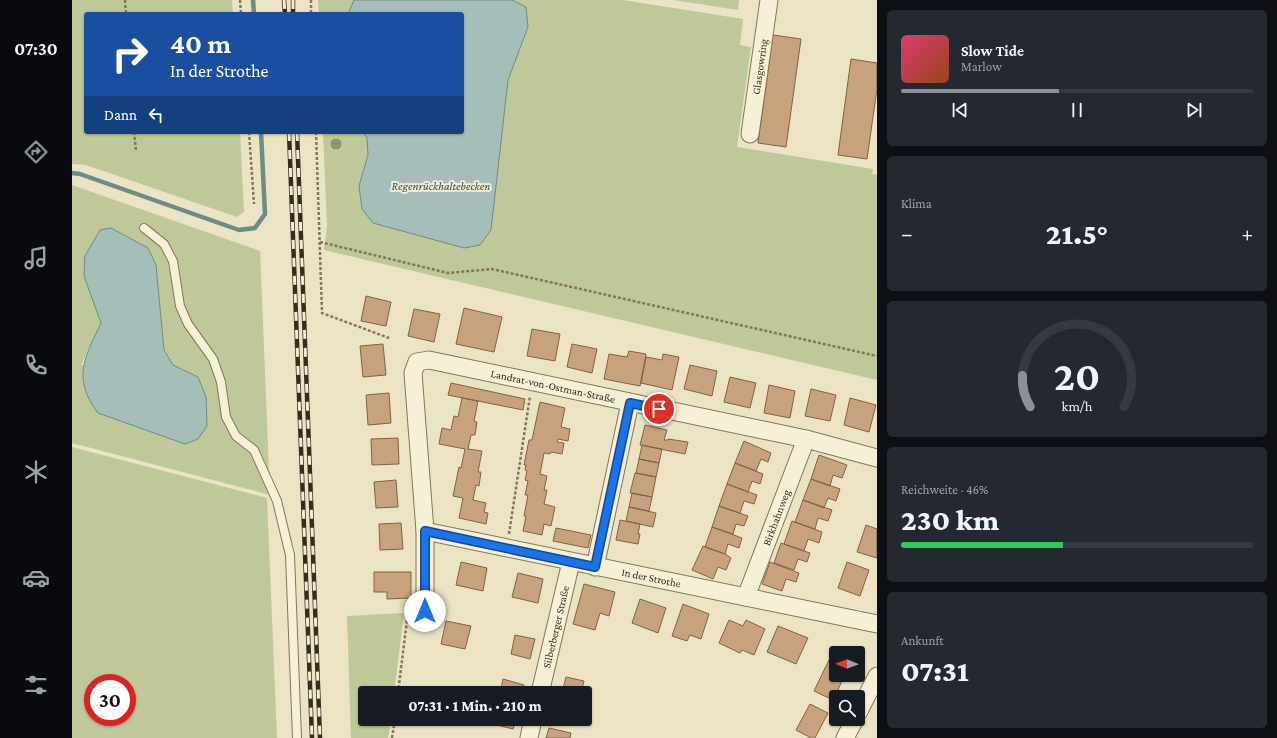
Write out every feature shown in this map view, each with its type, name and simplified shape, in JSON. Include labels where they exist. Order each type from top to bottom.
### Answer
[{"type":"street","name":"Glasgowring","points":[[750,134],[769,0]]},
{"type":"street","name":"Landrat-von-Ostman-Straße","points":[[425,531],[413,373],[417,362],[429,360],[806,439],[877,458]]},
{"type":"street","points":[[595,567],[630,403]]},
{"type":"street","name":"Birkhahnweg","points":[[746,597],[806,439]]},
{"type":"street","name":"In der Strothe","points":[[425,531],[877,624]]},
{"type":"street","points":[[425,531],[425,611]]},
{"type":"street","name":"Silberberger Straße","points":[[542,686],[571,562]]},
{"type":"street","points":[[865,699],[877,676]]},
{"type":"street","points":[[529,738],[532,726]]},
{"type":"street","points":[[845,738],[851,726]]},
{"type":"lane","points":[[144,228],[164,244],[173,261],[180,306],[188,324],[213,359],[221,382],[226,418],[236,436],[254,450],[277,501],[290,555],[297,738]]},
{"type":"path","points":[[126,0],[126,12]]},
{"type":"path","points":[[240,0],[241,12]]},
{"type":"path","points":[[311,0],[311,12]]},
{"type":"path","points":[[134,134],[136,151]]},
{"type":"path","points":[[250,134],[254,204]]},
{"type":"path","points":[[316,134],[322,313],[389,338]]},
{"type":"path","points":[[320,242],[448,273],[492,270],[877,356]]},
{"type":"path","points":[[507,548],[532,382]]},
{"type":"path","points":[[399,686],[408,612],[425,611]]},
{"type":"path","points":[[392,738],[394,726]]},
{"type":"green space","points":[[72,0],[232,0],[233,12],[84,12],[84,134],[240,134],[244,212],[237,217],[86,165],[72,164]]},
{"type":"green space","points":[[318,0],[623,0],[743,19],[740,45],[751,47],[737,147],[873,169],[872,174],[877,175],[877,380],[324,250],[327,226],[323,134],[464,134],[464,12],[319,12]]},
{"type":"green space","points":[[673,0],[739,0],[738,10]]},
{"type":"green space","points":[[72,185],[260,251],[270,495],[72,443]],"holes":[[[111,228],[148,248],[156,265],[164,350],[173,365],[198,377],[81,365],[101,323],[84,276]]]},
{"type":"green space","points":[[72,447],[267,498],[277,738],[72,738]]},
{"type":"green space","points":[[404,613],[395,686],[358,686],[358,726],[390,726],[388,738],[351,738],[347,616]]},
{"type":"water","name":"Regenrückhaltebecken","points":[[354,0],[512,0],[526,7],[528,27],[508,80],[491,230],[480,245],[464,248],[373,223],[362,209],[359,186],[368,155],[367,138],[364,134],[464,134],[464,12],[349,12]]},
{"type":"water","points":[[111,228],[148,248],[156,265],[164,350],[173,365],[198,377],[206,397],[207,426],[198,439],[185,444],[98,413],[90,401],[85,389],[83,368],[90,347],[101,323],[84,276],[85,256],[100,230]]},
{"type":"building","points":[[773,35],[801,39],[786,147],[758,143]]},
{"type":"building","points":[[851,59],[877,63],[877,89],[867,159],[838,155]]},
{"type":"building","points":[[366,296],[391,302],[386,326],[361,321]]},
{"type":"building","points":[[464,308],[502,317],[494,352],[456,344]]},
{"type":"building","points":[[414,309],[440,314],[434,342],[408,336]]},
{"type":"building","points":[[532,329],[560,334],[555,361],[527,356]]},
{"type":"building","points":[[383,344],[386,375],[363,377],[360,346]]},
{"type":"building","points":[[572,344],[597,349],[592,373],[567,367]]},
{"type":"building","points":[[629,351],[646,354],[640,386],[604,379],[609,354],[627,357]]},
{"type":"building","points":[[663,354],[679,357],[672,390],[641,383],[646,357],[662,360]]},
{"type":"building","points":[[690,365],[717,371],[712,396],[684,389]]},
{"type":"building","points":[[730,377],[756,383],[750,408],[724,402]]},
{"type":"building","points":[[451,383],[525,399],[523,410],[448,395]]},
{"type":"building","points":[[769,385],[795,391],[790,418],[764,413]]},
{"type":"building","points":[[811,389],[836,395],[830,421],[805,416]]},
{"type":"building","points":[[389,393],[391,423],[368,425],[366,395]]},
{"type":"building","points":[[462,398],[478,401],[474,421],[477,422],[475,435],[471,435],[468,449],[482,451],[478,472],[481,472],[479,486],[476,485],[473,500],[486,503],[484,512],[488,513],[486,524],[459,518],[463,498],[453,496],[459,467],[461,468],[465,449],[439,444],[442,428],[451,430],[454,416],[458,417]]},
{"type":"building","points":[[850,398],[876,405],[869,432],[844,425]]},
{"type":"building","points":[[540,402],[565,408],[561,427],[570,429],[568,441],[558,439],[557,442],[564,443],[562,454],[551,452],[550,454],[544,453],[540,474],[547,476],[544,490],[547,490],[544,504],[555,507],[551,526],[544,524],[542,535],[523,531],[528,495],[525,495],[528,481],[525,480],[527,471],[525,470],[526,465],[524,465],[529,440],[532,440]]},
{"type":"building","points":[[645,425],[667,430],[664,440],[668,439],[688,442],[685,454],[640,445]]},
{"type":"building","points":[[398,438],[399,464],[372,465],[371,439]]},
{"type":"building","points":[[744,441],[771,453],[768,462],[761,459],[756,471],[735,463]]},
{"type":"building","points":[[642,445],[662,449],[659,463],[639,459]]},
{"type":"building","points":[[819,455],[847,465],[842,478],[833,475],[830,486],[811,479]]},
{"type":"building","points":[[639,459],[659,463],[656,477],[636,473]]},
{"type":"building","points":[[735,463],[763,474],[760,484],[752,481],[748,492],[727,484]]},
{"type":"building","points":[[635,473],[656,477],[652,497],[630,493]]},
{"type":"building","points":[[811,479],[840,489],[836,501],[828,498],[824,508],[803,500]]},
{"type":"building","points":[[396,480],[398,507],[376,508],[374,482]]},
{"type":"building","points":[[727,484],[757,495],[754,504],[744,501],[740,513],[719,506]]},
{"type":"building","points":[[632,493],[652,497],[649,511],[629,507]]},
{"type":"building","points":[[803,500],[832,510],[828,521],[818,518],[815,529],[795,522]]},
{"type":"building","points":[[719,506],[748,516],[744,526],[736,524],[733,534],[712,527]]},
{"type":"building","points":[[629,507],[656,513],[653,527],[626,521]]},
{"type":"building","points":[[620,520],[640,524],[638,544],[616,540]]},
{"type":"building","points":[[792,521],[822,532],[819,543],[808,539],[804,551],[784,544]]},
{"type":"building","points":[[401,523],[403,549],[380,550],[379,524]]},
{"type":"building","points":[[866,525],[877,529],[877,558],[857,552]]},
{"type":"building","points":[[712,527],[742,538],[739,548],[728,544],[725,554],[705,547]]},
{"type":"building","points":[[556,528],[591,535],[588,548],[553,541]]},
{"type":"building","points":[[781,543],[810,553],[807,562],[798,559],[794,570],[774,563]]},
{"type":"building","points":[[703,546],[725,554],[731,558],[726,570],[718,567],[713,579],[692,570]]},
{"type":"building","points":[[461,562],[487,568],[483,591],[456,585]]},
{"type":"building","points":[[770,562],[799,573],[796,582],[786,579],[782,591],[762,584]]},
{"type":"building","points":[[847,562],[869,570],[860,596],[838,588]]},
{"type":"building","points":[[374,572],[411,572],[411,598],[387,599],[387,592],[374,592]]},
{"type":"building","points":[[518,573],[543,579],[538,603],[512,597]]},
{"type":"building","points":[[584,584],[615,592],[609,616],[600,613],[595,630],[573,624]]},
{"type":"building","points":[[640,599],[666,608],[658,633],[632,623]]},
{"type":"building","points":[[683,604],[709,614],[701,639],[690,635],[687,641],[672,636]]},
{"type":"building","points":[[729,620],[743,626],[746,620],[765,629],[754,655],[742,650],[740,653],[719,643]]},
{"type":"building","points":[[446,621],[471,626],[465,649],[441,644]]},
{"type":"building","points":[[778,626],[808,638],[796,664],[767,652]]},
{"type":"building","points":[[515,635],[535,639],[530,659],[511,654]]},
{"type":"building","points":[[829,660],[829,682],[842,682],[838,690],[829,690],[829,698],[814,691]]},
{"type":"building","points":[[566,677],[584,681],[583,686],[564,686]]},
{"type":"building","points":[[503,679],[524,685],[524,686],[502,686]]},
{"type":"building","points":[[810,704],[828,713],[815,738],[811,738],[796,730]]},
{"type":"building","points":[[501,726],[514,726],[513,729]]},
{"type":"building","points":[[549,728],[571,733],[570,738],[546,738]]},
{"type":"waterway","points":[[253,0],[254,12]]},
{"type":"waterway","points":[[72,173],[80,174],[239,230],[255,228],[265,214],[261,134]]},
{"type":"railway","points":[[284,0],[285,12]]},
{"type":"railway","points":[[293,0],[293,12]]},
{"type":"railway","points":[[289,134],[312,738]]},
{"type":"railway","points":[[297,134],[320,738]]},
{"type":"route","points":[[425,611],[425,531],[595,567],[630,403],[659,409]]}]
